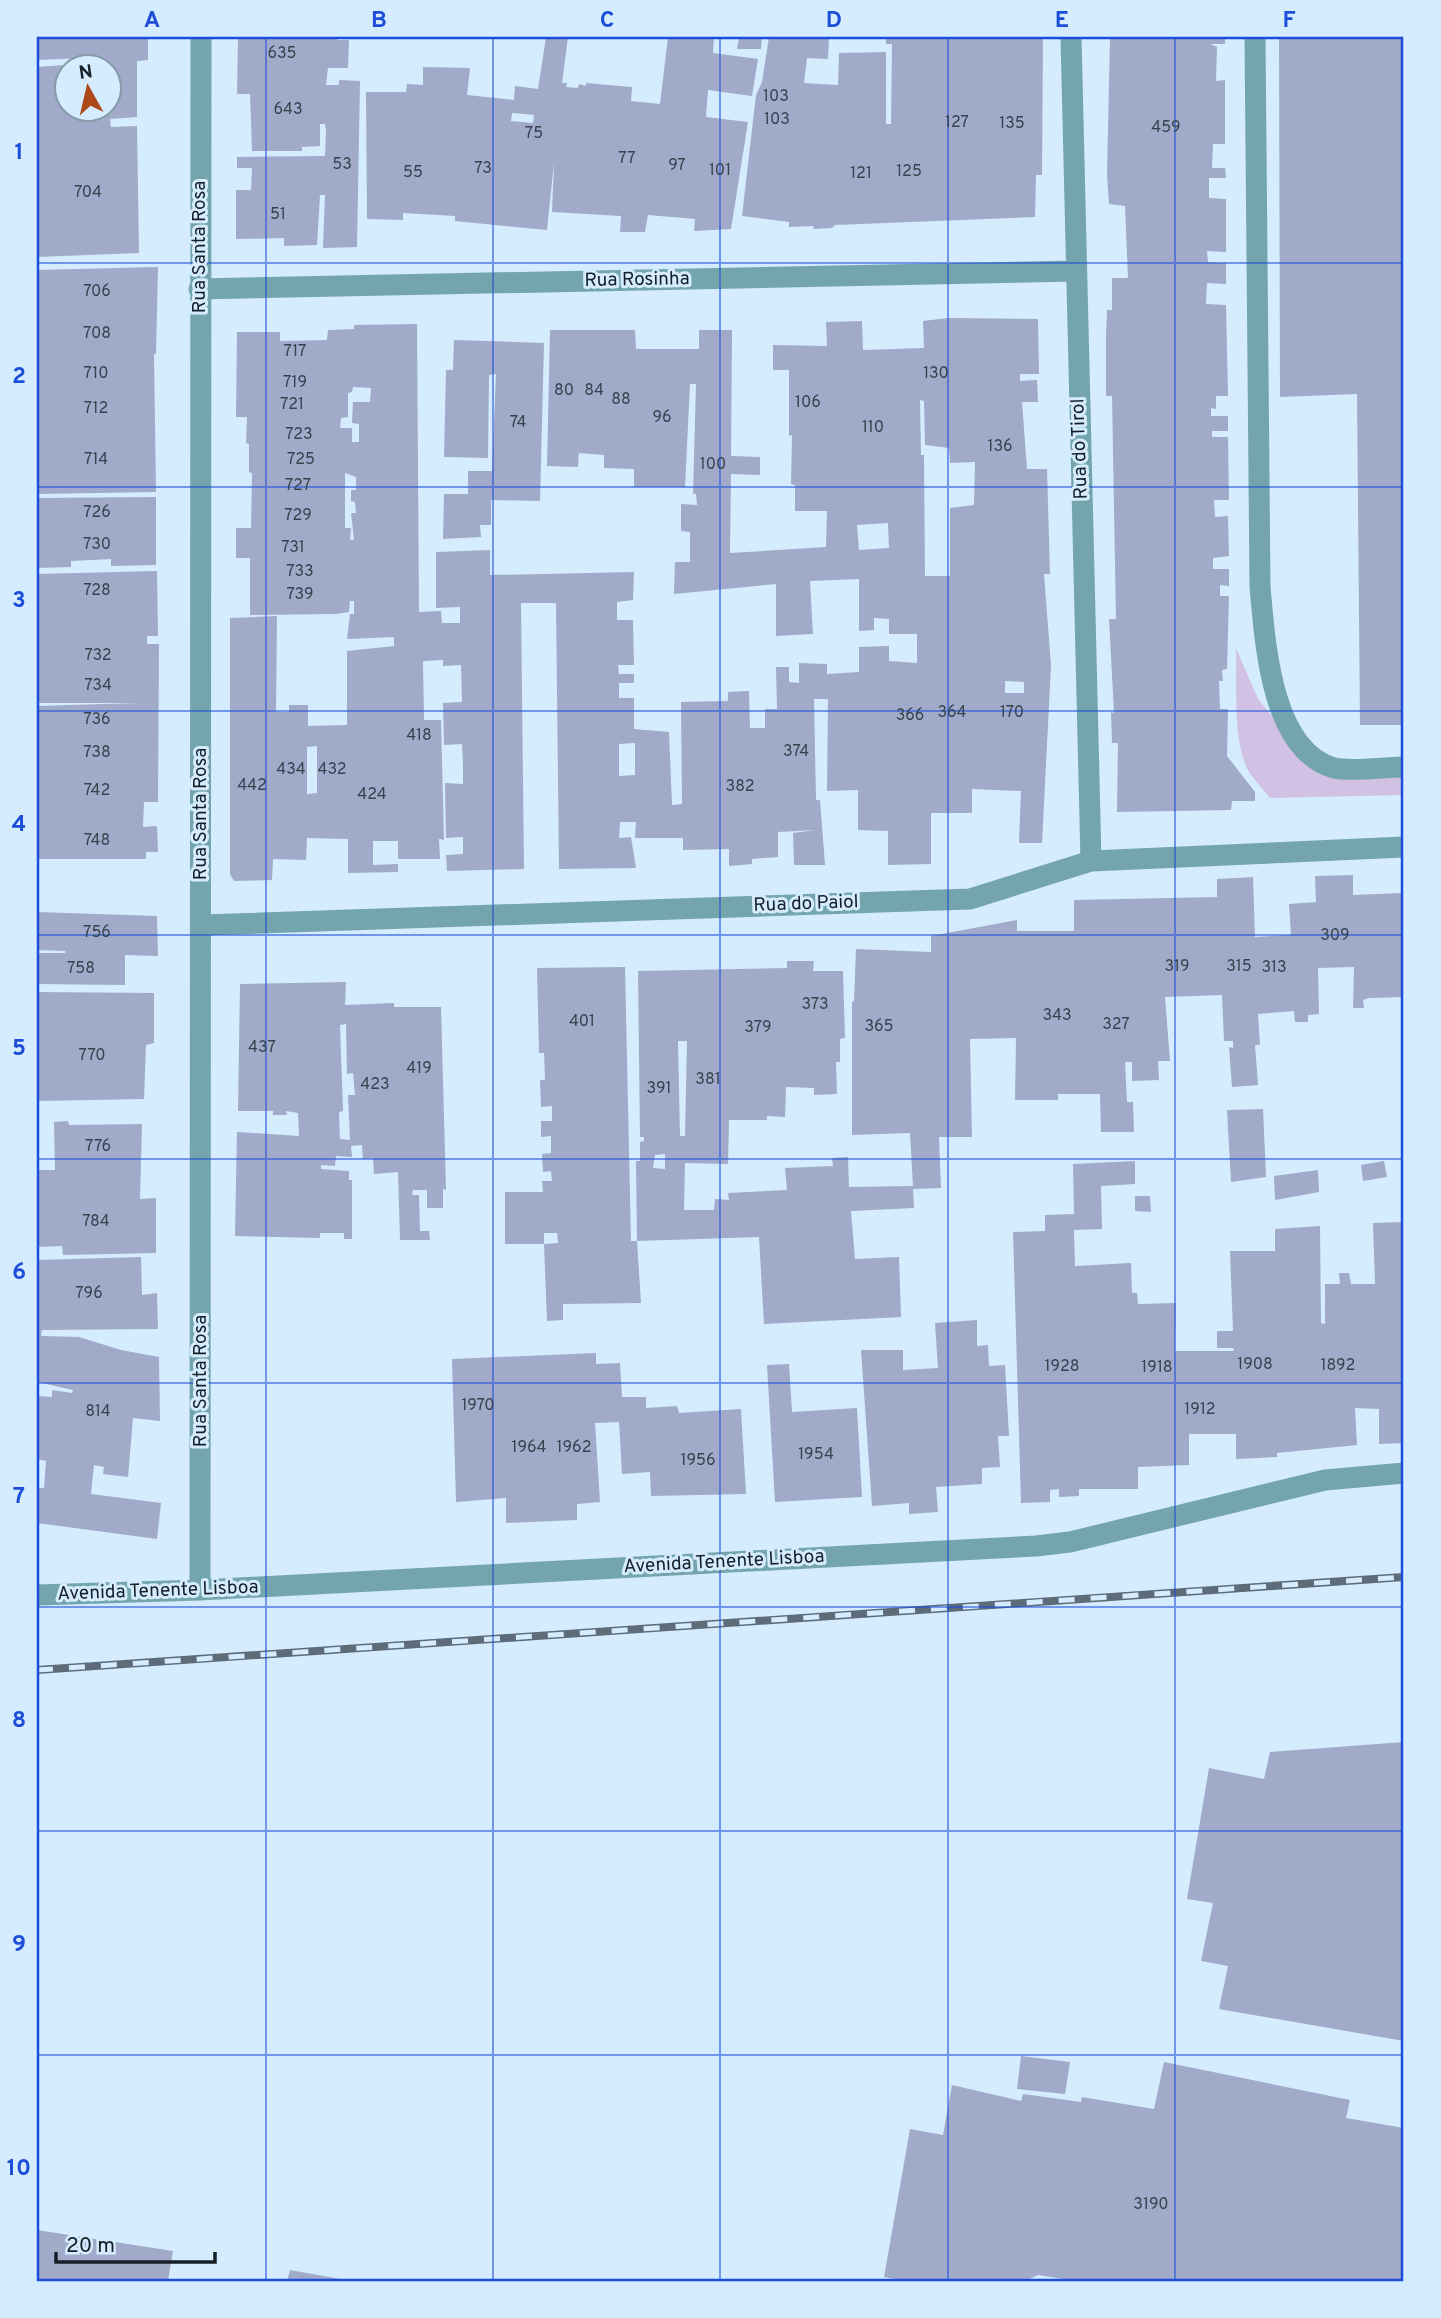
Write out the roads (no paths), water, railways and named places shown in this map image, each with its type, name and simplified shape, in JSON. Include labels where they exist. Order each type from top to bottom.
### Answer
[{"type":"street","name":"Rua Santa Rosa","points":[[200,1590],[201,37]]},
{"type":"street","name":"Rua do Tirol","points":[[1071,37],[1091,861]]},
{"type":"street","points":[[1255,37],[1260,587],[1268,671],[1289,725],[1309,754],[1334,768],[1404,767]]},
{"type":"street","name":"Rua Rosinha","points":[[199,289],[1075,271]]},
{"type":"street","name":"Rua do Paiol","points":[[202,925],[970,899],[1091,861],[1404,847]]},
{"type":"street","name":"Avenida Tenente Lisboa","points":[[37,1595],[200,1590],[1036,1546],[1070,1542],[1325,1480],[1404,1473]]},
{"type":"railway","points":[[37,1670],[1404,1577]]}]
